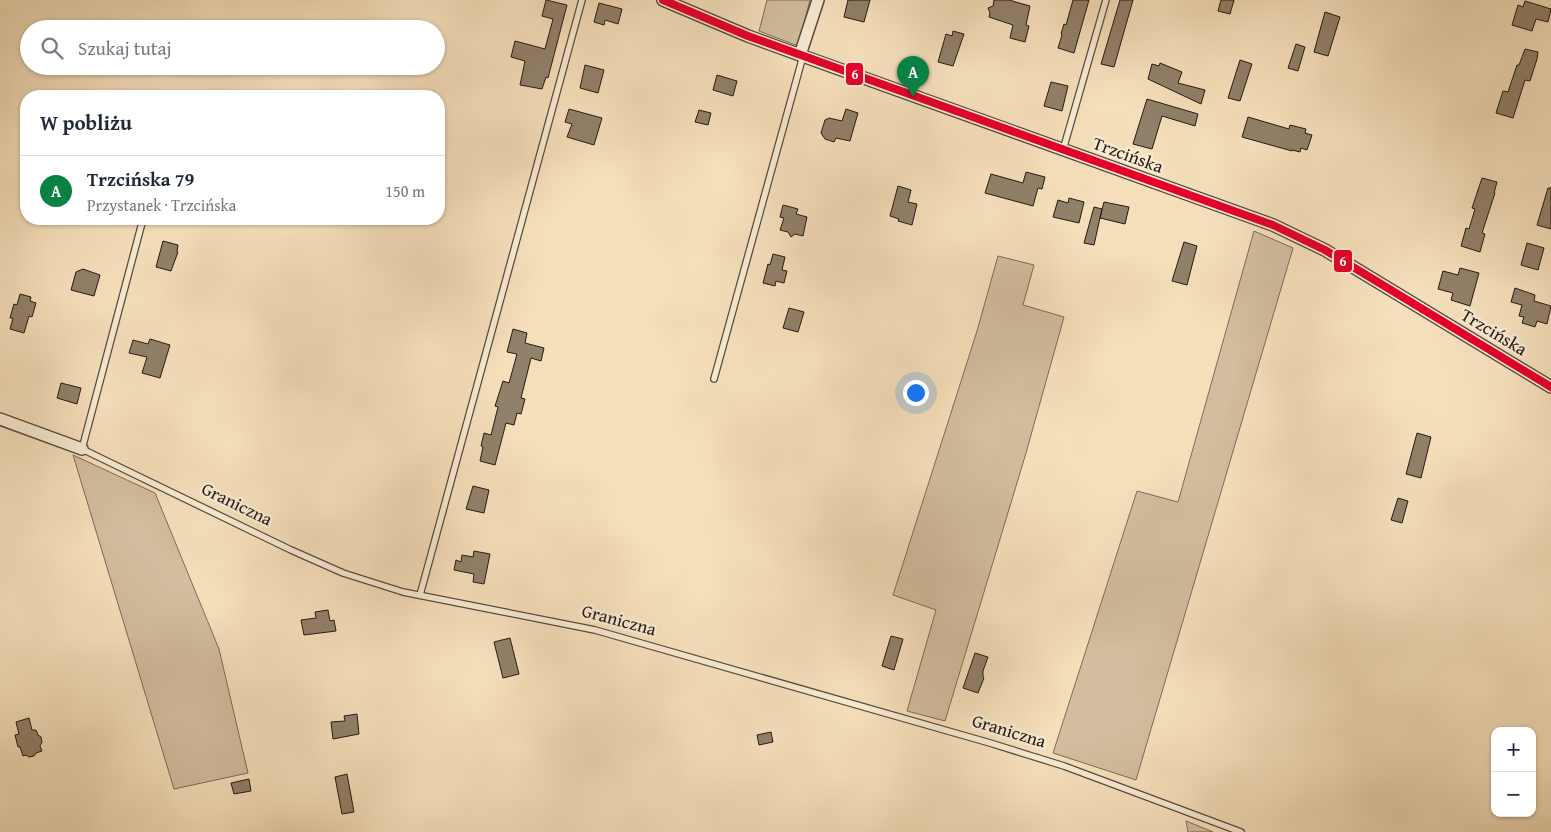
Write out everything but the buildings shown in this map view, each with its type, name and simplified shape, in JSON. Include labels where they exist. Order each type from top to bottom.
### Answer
[{"type":"street","points":[[801,56],[818,0]]},
{"type":"street","name":"Trzcińska","points":[[669,1],[801,56],[1273,225],[1325,250],[1551,388]]},
{"type":"street","name":"Graniczna","points":[[0,419],[82,449]]},
{"type":"lane","points":[[420,595],[582,0]]},
{"type":"lane","points":[[1063,150],[1106,0]]},
{"type":"lane","points":[[714,380],[801,56]]},
{"type":"lane","points":[[82,449],[141,225]]},
{"type":"lane","name":"Graniczna","points":[[82,449],[328,567],[385,587],[595,630],[990,743],[1064,766],[1240,832]]},
{"type":"shaded area","points":[[767,0],[810,0],[798,46],[759,31]]},
{"type":"shaded area","points":[[1254,231],[1293,248],[1136,780],[1053,753],[1137,491],[1178,502]]},
{"type":"shaded area","points":[[998,256],[1034,265],[1023,305],[1064,317],[1026,453],[945,721],[907,711],[936,610],[893,595],[977,331]]},
{"type":"shaded area","points":[[73,455],[155,493],[219,649],[248,773],[174,789]]},
{"type":"shaded area","points":[[1186,821],[1213,832],[1188,832]]},
{"type":"transit line","name":"6","points":[[663,0],[748,36],[1273,225],[1325,250],[1551,387]]},
{"type":"place","name":"Trzcińska 79","points":[[913,97]]}]
